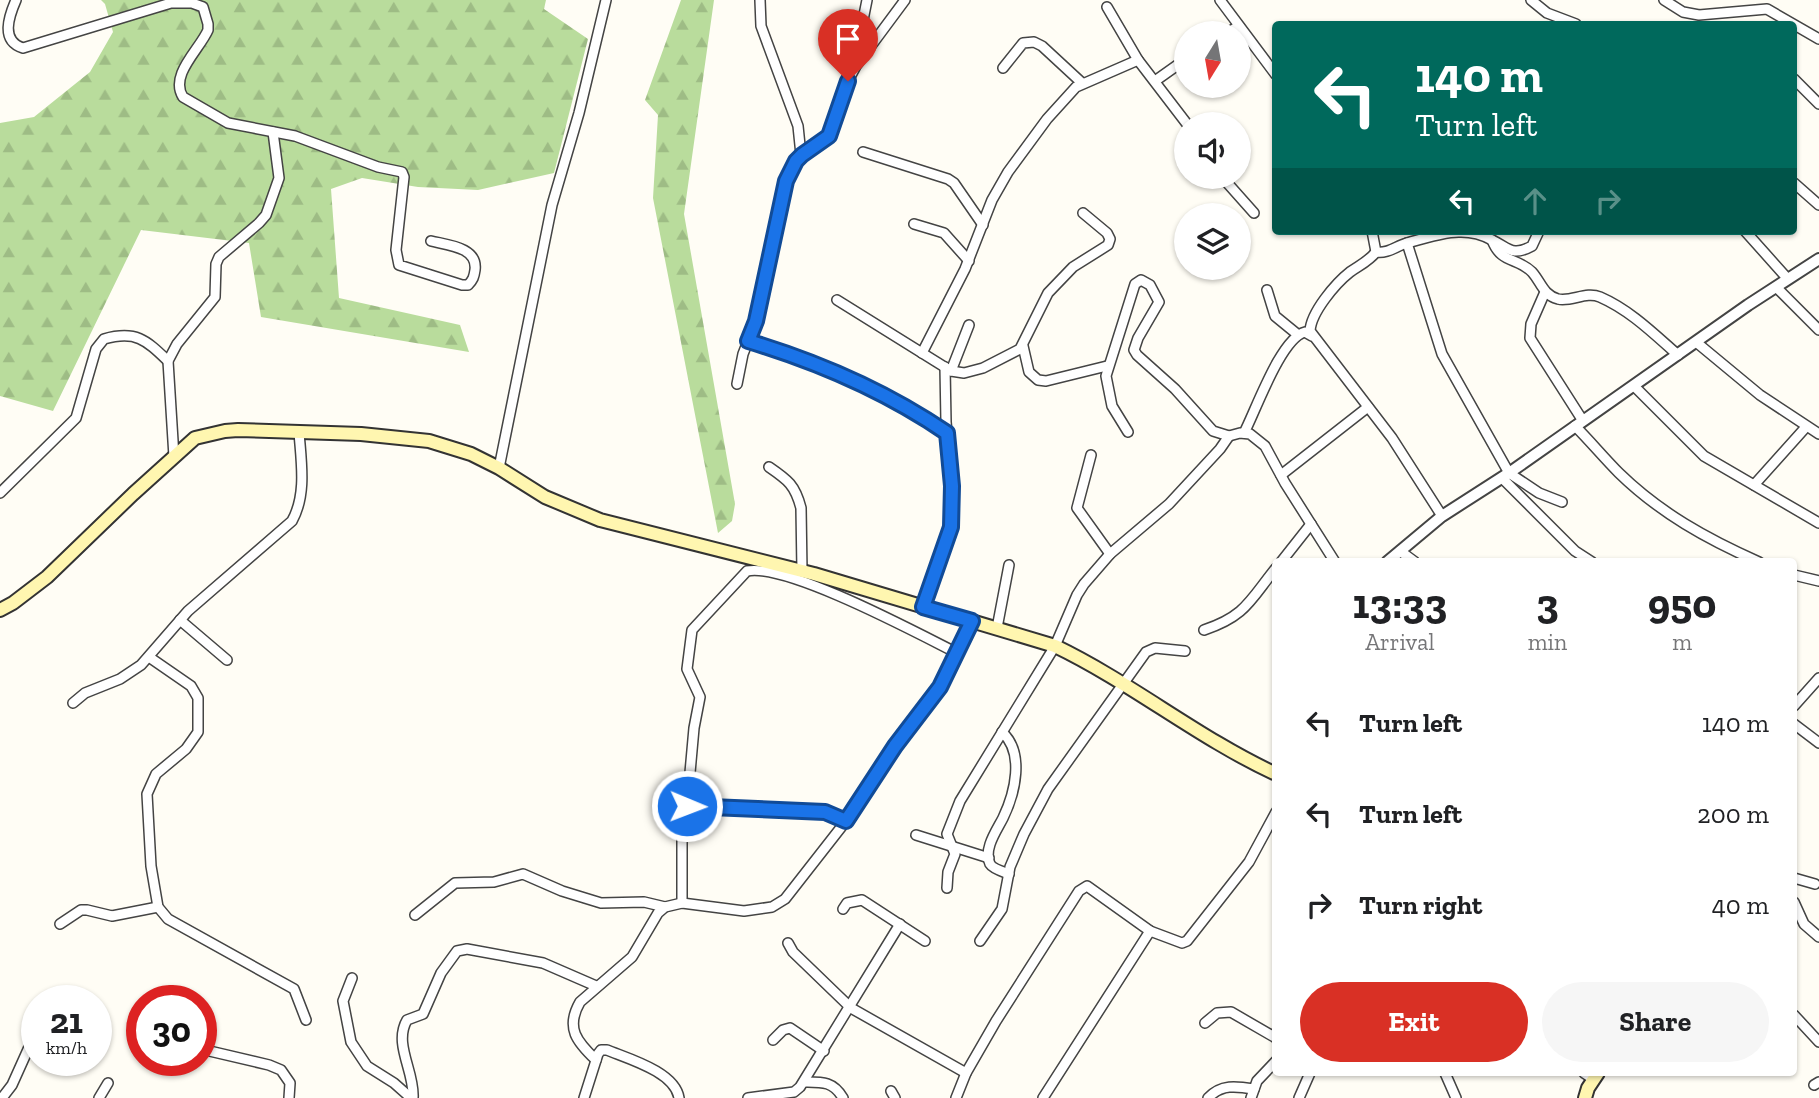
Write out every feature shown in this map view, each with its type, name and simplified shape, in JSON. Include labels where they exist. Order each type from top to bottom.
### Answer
[{"type":"main road","points":[[0,610],[47,578],[195,438],[238,430],[416,438],[461,450],[499,468],[545,498],[600,520],[802,571],[1055,646],[1093,665],[1184,723],[1272,769]]},
{"type":"main road","points":[[1585,1098],[1592,1076]]},
{"type":"street","points":[[16,0],[11,12],[8,35],[16,46],[23,48],[171,3],[192,3],[203,7],[208,30],[186,63],[180,92],[183,97],[228,123],[295,136],[377,167],[401,172],[404,177],[396,250],[399,265],[462,285],[473,281],[476,266],[471,254],[431,241]]},
{"type":"street","points":[[499,468],[552,205],[579,113],[606,0]]},
{"type":"street","points":[[760,0],[761,26],[798,127],[802,155]]},
{"type":"street","points":[[863,55],[861,30],[867,0]]},
{"type":"street","points":[[737,384],[756,321],[786,181],[796,161],[829,136],[848,81],[863,55],[905,0]]},
{"type":"street","points":[[1220,0],[1235,21]]},
{"type":"street","points":[[1531,0],[1547,13],[1568,21]]},
{"type":"street","points":[[1664,0],[1683,12],[1699,15],[1767,9],[1788,21]]},
{"type":"street","points":[[1107,7],[1138,60],[1177,112]]},
{"type":"street","points":[[1797,26],[1819,39]]},
{"type":"street","points":[[1003,68],[1023,43],[1034,42],[1086,81]]},
{"type":"street","points":[[1251,42],[1272,70]]},
{"type":"street","points":[[922,353],[969,261],[996,191],[1047,119],[1086,81],[1138,60]]},
{"type":"street","points":[[1155,81],[1174,68]]},
{"type":"street","points":[[1797,82],[1819,104]]},
{"type":"street","points":[[174,457],[168,361],[177,344],[215,297],[215,264],[219,257],[266,215],[279,178],[273,132]]},
{"type":"street","points":[[863,152],[948,179],[954,183],[982,225]]},
{"type":"street","points":[[1797,186],[1819,205]]},
{"type":"street","points":[[1233,189],[1254,213]]},
{"type":"street","points":[[836,300],[948,369],[964,373],[983,368],[1023,346],[1048,293],[1073,267],[1108,245],[1110,239],[1107,233],[1083,213]]},
{"type":"street","points":[[914,224],[944,233],[969,261]]},
{"type":"street","points":[[1373,235],[1376,251]]},
{"type":"street","points":[[1376,251],[1387,252],[1407,243],[1442,235]]},
{"type":"street","points":[[1474,235],[1492,240],[1507,250],[1519,251],[1532,246],[1537,235]]},
{"type":"street","points":[[1749,235],[1787,278]]},
{"type":"street","points":[[1492,240],[1498,253],[1532,272],[1545,292],[1562,299],[1598,296],[1633,316],[1678,355]]},
{"type":"street","points":[[1407,243],[1442,354],[1506,475],[1575,551],[1586,558]]},
{"type":"street","points":[[1312,336],[1310,324],[1334,287],[1367,262],[1376,251]]},
{"type":"street","points":[[1392,558],[1442,516],[1506,475],[1787,278],[1819,259]]},
{"type":"street","points":[[1128,432],[1112,406],[1105,382],[1107,366],[1135,284],[1142,280],[1150,285],[1159,302],[1134,350],[1213,431],[1229,436],[1250,434],[1265,446],[1332,558]]},
{"type":"street","points":[[1776,287],[1819,330]]},
{"type":"street","points":[[1267,290],[1275,316],[1297,334]]},
{"type":"street","points":[[1545,292],[1531,324],[1530,338],[1579,424],[1618,472],[1646,497],[1700,534],[1749,558]]},
{"type":"street","points":[[923,607],[951,527],[952,493],[947,433],[948,369],[969,326]]},
{"type":"street","points":[[1244,433],[1261,393],[1297,334],[1305,332],[1312,336],[1392,438],[1442,516]]},
{"type":"street","points":[[0,493],[76,418],[96,349],[104,339],[134,335],[168,361]]},
{"type":"street","points":[[748,341],[804,358],[911,408],[947,433]]},
{"type":"street","points":[[1696,342],[1738,378],[1819,434]]},
{"type":"street","points":[[1023,346],[1029,372],[1038,380],[1046,381],[1107,366]]},
{"type":"street","points":[[1634,386],[1704,456],[1819,523]]},
{"type":"street","points":[[1281,475],[1368,407]]},
{"type":"street","points":[[1754,485],[1806,426]]},
{"type":"street","points":[[73,703],[85,693],[120,679],[149,657],[180,620],[292,521],[302,481],[299,432]]},
{"type":"street","points":[[947,888],[948,872],[955,854],[947,834],[960,801],[1055,646],[1077,595],[1110,554],[1168,504],[1229,436]]},
{"type":"street","points":[[1091,455],[1077,508],[1110,554]]},
{"type":"street","points":[[769,467],[789,481],[799,499],[802,571]]},
{"type":"street","points":[[1506,475],[1562,502]]},
{"type":"street","points":[[1284,558],[1311,524]]},
{"type":"street","points":[[1400,551],[1410,558]]},
{"type":"street","points":[[997,628],[1009,565]]},
{"type":"street","points":[[682,903],[682,815],[687,806],[694,728],[700,697],[687,669],[692,630],[747,571],[757,570],[804,582],[869,609],[957,653]]},
{"type":"street","points":[[1204,630],[1226,622],[1240,613],[1272,573]]},
{"type":"street","points":[[1797,576],[1819,581]]},
{"type":"street","points":[[180,620],[227,660]]},
{"type":"street","points":[[415,915],[455,883],[494,882],[523,874],[562,891],[601,903],[644,902],[664,907],[682,903],[744,911],[778,904],[785,899],[846,821],[895,746],[940,687],[972,621]]},
{"type":"street","points":[[980,941],[1002,909],[1009,874],[1020,842],[1048,789],[1151,649],[1185,651]]},
{"type":"street","points":[[149,657],[196,692],[200,724],[198,732],[186,749],[156,774],[147,794],[149,855],[158,907],[168,919],[294,989],[306,1020]]},
{"type":"street","points":[[1797,703],[1819,678]]},
{"type":"street","points":[[1797,725],[1819,743]]},
{"type":"street","points":[[1002,732],[1014,746],[1016,763],[1006,809],[990,842],[989,859],[992,867],[1009,874]]},
{"type":"street","points":[[687,806],[825,812],[846,821]]},
{"type":"street","points":[[956,1098],[966,1073],[996,1021],[1083,887],[1092,889],[1150,931],[1182,943],[1191,937],[1249,862],[1272,819]]},
{"type":"street","points":[[916,835],[989,859]]},
{"type":"street","points":[[1797,879],[1815,884]]},
{"type":"street","points":[[843,909],[847,903],[862,900],[925,941]]},
{"type":"street","points":[[60,924],[81,910],[88,909],[112,916],[158,907]]},
{"type":"street","points":[[596,1060],[576,1040],[576,1009],[596,986],[632,957],[664,907]]},
{"type":"street","points":[[1797,909],[1804,924],[1819,937]]},
{"type":"street","points":[[748,1098],[794,1092],[804,1082],[900,924]]},
{"type":"street","points":[[1043,1098],[1150,931]]},
{"type":"street","points":[[788,943],[793,952],[850,1008],[966,1073]]},
{"type":"street","points":[[352,978],[343,1001],[351,1042],[367,1066],[412,1098],[414,1088],[401,1032],[407,1020],[423,1014],[441,973],[457,951],[467,949],[543,964],[596,986]]},
{"type":"street","points":[[1205,1023],[1217,1013],[1231,1012],[1272,1036]]},
{"type":"street","points":[[1797,1018],[1819,1042]]},
{"type":"street","points":[[773,1040],[783,1030],[790,1028],[824,1051]]},
{"type":"street","points":[[584,1098],[596,1060],[601,1051],[607,1050],[647,1066],[672,1082],[677,1087],[679,1098]]},
{"type":"street","points":[[217,1053],[281,1070],[290,1083],[289,1098]]},
{"type":"street","points":[[2,1098],[12,1085],[21,1065]]},
{"type":"street","points":[[1208,1098],[1218,1089],[1237,1086],[1252,1093],[1260,1077],[1272,1065]]},
{"type":"street","points":[[1299,1098],[1309,1076]]},
{"type":"street","points":[[1446,1076],[1456,1098]]},
{"type":"street","points":[[804,1082],[827,1082],[839,1091],[843,1098]]},
{"type":"street","points":[[99,1098],[108,1083]]},
{"type":"green space","points":[[101,0],[546,0],[544,9],[588,39],[554,173],[478,190],[418,187],[362,178],[331,189],[339,298],[460,325],[469,352],[261,317],[249,243],[141,230],[53,411],[0,396],[0,123],[34,117],[90,72],[113,32],[105,4]]},
{"type":"green space","points":[[681,0],[714,0],[684,214],[735,504],[732,521],[718,533],[653,198],[658,115],[645,100]]},
{"type":"route","points":[[687,806],[825,812],[846,821],[863,799],[895,746],[940,687],[972,621],[923,607],[951,527],[953,501],[947,433],[911,408],[804,358],[748,341],[756,321],[786,181],[796,161],[829,136],[848,81]]}]
